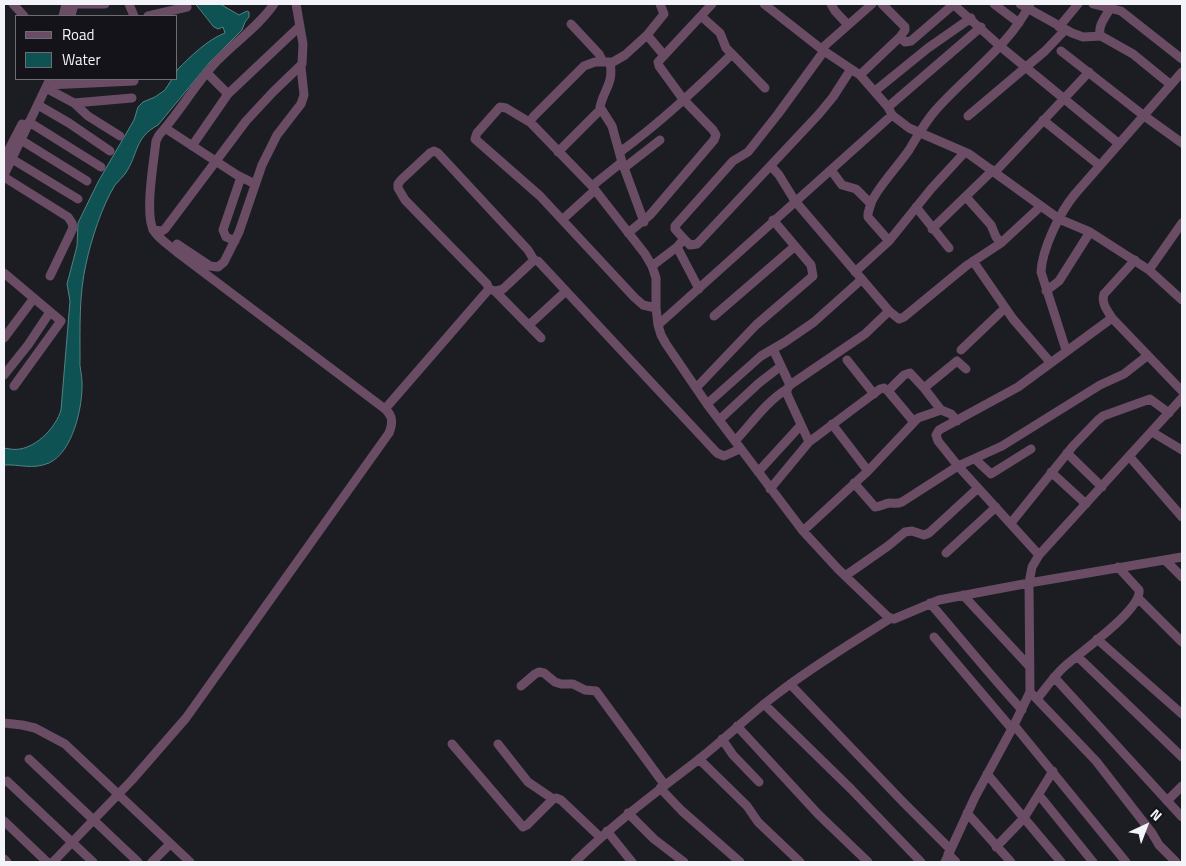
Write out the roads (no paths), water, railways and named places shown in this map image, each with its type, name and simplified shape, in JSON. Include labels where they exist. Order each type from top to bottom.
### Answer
[{"type":"street","points":[[13,4],[23,15]]},
{"type":"street","points":[[74,4],[105,4]]},
{"type":"street","points":[[53,862],[171,737],[186,718],[389,433],[392,425],[392,417],[385,409],[178,253],[150,220],[156,140],[207,72],[267,14],[274,4]]},
{"type":"street","points":[[158,230],[174,218],[216,160],[257,109],[300,67],[303,60],[303,52],[296,4]]},
{"type":"street","points":[[531,123],[534,116],[578,72],[594,62],[607,62],[625,54],[647,35],[664,14],[660,4]]},
{"type":"street","points":[[628,234],[644,222],[714,140],[716,135],[683,99],[658,62],[663,54],[712,4]]},
{"type":"street","points":[[764,4],[822,50],[860,75],[890,111],[909,128],[965,152],[1059,219],[1090,232],[1135,260],[1182,300]]},
{"type":"street","points":[[831,4],[848,25]]},
{"type":"street","points":[[851,69],[833,97],[819,114],[697,244],[690,245],[675,229],[675,226],[733,161],[748,152],[778,114],[822,50],[872,4]]},
{"type":"street","points":[[860,75],[905,30],[905,27],[882,4]]},
{"type":"street","points":[[900,37],[905,42],[911,41],[953,4],[981,27],[1001,47],[1118,143]]},
{"type":"street","points":[[994,4],[1019,23]]},
{"type":"street","points":[[968,116],[1045,50],[1078,4]]},
{"type":"street","points":[[1092,4],[1112,7],[1128,16],[1182,58]]},
{"type":"street","points":[[889,242],[867,215],[871,204],[935,111],[1001,47],[1019,23],[1026,5],[1062,28],[1084,37],[1101,36],[1133,54],[1171,84]]},
{"type":"street","points":[[152,15],[187,7]]},
{"type":"street","points":[[1101,36],[1099,29],[1112,7]]},
{"type":"street","points":[[701,16],[720,33],[726,48],[765,88]]},
{"type":"street","points":[[875,91],[928,48],[970,18]]},
{"type":"street","points":[[571,24],[607,62],[612,73],[601,103],[601,110],[612,126],[623,165],[644,222]]},
{"type":"street","points":[[192,146],[228,94],[300,26]]},
{"type":"street","points":[[658,325],[831,170],[890,111],[981,27]]},
{"type":"street","points":[[647,35],[663,54]]},
{"type":"street","points":[[1061,51],[1182,143]]},
{"type":"street","points":[[620,152],[645,134],[683,99],[698,88],[732,54]]},
{"type":"street","points":[[158,230],[183,250],[214,268],[224,262],[235,241],[255,184],[277,135],[302,104],[304,95],[300,67]]},
{"type":"street","points":[[207,72],[228,94]]},
{"type":"street","points":[[932,229],[994,171],[1088,72]]},
{"type":"street","points":[[1066,350],[1041,272],[1049,241],[1067,203],[1182,72]]},
{"type":"street","points":[[47,83],[134,81]]},
{"type":"street","points":[[47,83],[88,116],[120,136]]},
{"type":"street","points":[[8,159],[21,140],[47,83]]},
{"type":"street","points":[[47,83],[8,159],[4,176],[68,217],[72,223],[73,228],[50,276]]},
{"type":"street","points":[[74,103],[132,98]]},
{"type":"street","points":[[38,105],[110,151]]},
{"type":"street","points":[[656,308],[643,305],[634,297],[563,219],[517,175],[475,139],[477,133],[500,107],[506,108],[531,123],[594,188],[645,254],[656,278],[658,325],[666,344],[740,449],[803,532],[844,576],[891,618]]},
{"type":"street","points":[[558,152],[601,110]]},
{"type":"street","points":[[1043,120],[1099,165]]},
{"type":"street","points":[[29,122],[101,167]]},
{"type":"street","points":[[165,128],[255,184]]},
{"type":"street","points":[[21,140],[88,181]]},
{"type":"street","points":[[563,219],[594,188],[623,165],[660,140]]},
{"type":"street","points":[[541,338],[405,200],[398,188],[398,184],[430,153],[434,151],[438,153],[528,250],[534,260],[717,453],[724,456],[740,449]]},
{"type":"street","points":[[855,272],[889,242],[916,207],[965,152]]},
{"type":"street","points":[[8,159],[78,199]]},
{"type":"street","points":[[771,166],[779,175],[795,201],[889,311],[899,320],[973,261],[1001,243],[1041,206]]},
{"type":"street","points":[[831,170],[842,185],[856,189],[871,204]]},
{"type":"street","points":[[235,241],[226,236],[223,230],[241,177]]},
{"type":"street","points":[[966,197],[991,225],[1001,243]]},
{"type":"street","points":[[916,207],[949,248]]},
{"type":"street","points":[[696,388],[756,326],[813,276],[811,265],[773,220]]},
{"type":"street","points":[[1149,270],[1182,223]]},
{"type":"street","points":[[1046,291],[1059,281],[1090,232]]},
{"type":"street","points":[[652,266],[677,247],[684,239]]},
{"type":"street","points":[[677,247],[699,289]]},
{"type":"street","points":[[714,316],[794,247]]},
{"type":"street","points":[[385,409],[492,290],[503,289],[534,260]]},
{"type":"street","points":[[1135,260],[1104,294],[1102,299],[1104,305],[1112,318],[1182,391]]},
{"type":"street","points":[[973,261],[1022,330],[1050,362]]},
{"type":"street","points":[[4,273],[60,321],[14,386]]},
{"type":"street","points":[[708,404],[754,362],[814,322],[862,279]]},
{"type":"street","points":[[529,325],[566,292]]},
{"type":"street","points":[[4,338],[34,298]]},
{"type":"street","points":[[961,350],[1006,308]]},
{"type":"street","points":[[735,441],[780,393],[865,334],[889,311]]},
{"type":"street","points":[[4,375],[28,345],[50,312]]},
{"type":"street","points":[[1039,555],[958,466],[938,441],[936,435],[940,430],[1018,386],[1112,318]]},
{"type":"street","points":[[773,349],[789,387],[787,394],[809,442]]},
{"type":"street","points":[[854,484],[875,507],[902,502],[958,466],[1002,446],[1108,380],[1124,374],[1148,356]]},
{"type":"street","points":[[847,360],[874,394]]},
{"type":"street","points":[[924,388],[957,361],[966,369]]},
{"type":"street","points":[[719,420],[759,383],[781,366]]},
{"type":"street","points":[[888,391],[907,373],[910,373],[941,410],[950,414],[957,421]]},
{"type":"street","points":[[770,489],[809,442],[884,388],[914,422]]},
{"type":"street","points":[[948,855],[967,813],[1030,692],[1029,583],[1032,567],[1039,555],[1182,398]]},
{"type":"street","points":[[1011,523],[1067,452],[1103,416],[1146,399],[1154,400],[1170,413]]},
{"type":"street","points":[[803,532],[854,484],[914,422],[925,414],[941,410]]},
{"type":"street","points":[[832,424],[868,470]]},
{"type":"street","points":[[758,472],[801,425]]},
{"type":"street","points":[[1152,432],[1182,450]]},
{"type":"street","points":[[975,459],[991,474],[1031,449]]},
{"type":"street","points":[[1067,452],[1102,487]]},
{"type":"street","points":[[1129,456],[1182,517]]},
{"type":"street","points":[[1051,472],[1086,504]]},
{"type":"street","points":[[844,576],[905,532],[912,531],[924,535],[929,533],[978,488]]},
{"type":"street","points":[[946,553],[996,507]]},
{"type":"street","points":[[575,862],[603,834],[628,813],[699,759],[764,704],[823,661],[891,618],[895,619],[930,603],[963,596],[1182,557]]},
{"type":"street","points":[[1164,560],[1182,578]]},
{"type":"street","points":[[1037,700],[1054,677],[1123,618],[1138,598],[1139,590],[1118,567]]},
{"type":"street","points":[[963,596],[1029,666]]},
{"type":"street","points":[[1138,598],[1182,642]]},
{"type":"street","points":[[930,603],[971,650],[986,671],[1022,710]]},
{"type":"street","points":[[934,637],[1052,772],[1126,862]]},
{"type":"street","points":[[1098,639],[1182,714]]},
{"type":"street","points":[[1077,656],[1182,757]]},
{"type":"street","points":[[521,686],[539,672],[544,673],[555,682],[573,684],[585,690],[596,691],[611,709],[662,786],[688,816],[740,862]]},
{"type":"street","points":[[1054,677],[1182,817]]},
{"type":"street","points":[[790,684],[903,802],[956,862]]},
{"type":"street","points":[[1030,692],[1096,761],[1152,833],[1159,845],[1176,862]]},
{"type":"street","points":[[764,704],[851,789],[921,862]]},
{"type":"street","points":[[4,723],[35,728],[65,744],[190,862]]},
{"type":"street","points":[[737,726],[818,814],[868,862]]},
{"type":"street","points":[[722,740],[733,755],[759,782]]},
{"type":"street","points":[[452,744],[523,827],[553,799]]},
{"type":"street","points":[[498,744],[534,787],[553,799],[561,800],[603,834],[632,862]]},
{"type":"street","points":[[29,759],[138,862]]},
{"type":"street","points":[[699,759],[747,806],[758,822],[800,862]]},
{"type":"street","points":[[996,847],[1024,818],[1052,772]]},
{"type":"street","points":[[987,774],[1061,862]]},
{"type":"street","points":[[6,781],[93,862]]},
{"type":"street","points":[[1168,801],[1182,786]]},
{"type":"street","points":[[1039,795],[1093,862]]},
{"type":"street","points":[[628,813],[641,828],[684,862]]},
{"type":"street","points":[[967,813],[1011,862]]},
{"type":"street","points":[[4,822],[47,862]]},
{"type":"street","points":[[152,862],[170,844]]},
{"type":"street","points":[[4,859],[7,862]]},
{"type":"water","points":[[196,4],[220,4],[239,15],[247,11],[249,12],[249,17],[242,30],[210,62],[158,125],[145,135],[125,174],[115,185],[101,213],[84,275],[80,323],[82,392],[75,427],[70,439],[57,457],[49,463],[32,466],[4,465],[4,448],[18,449],[27,447],[40,440],[51,429],[61,410],[70,301],[67,284],[77,246],[78,223],[98,182],[134,120],[138,107],[143,102],[165,90],[171,80],[178,80],[178,69],[188,59],[206,44],[225,33],[223,27],[218,29],[214,27]]}]
